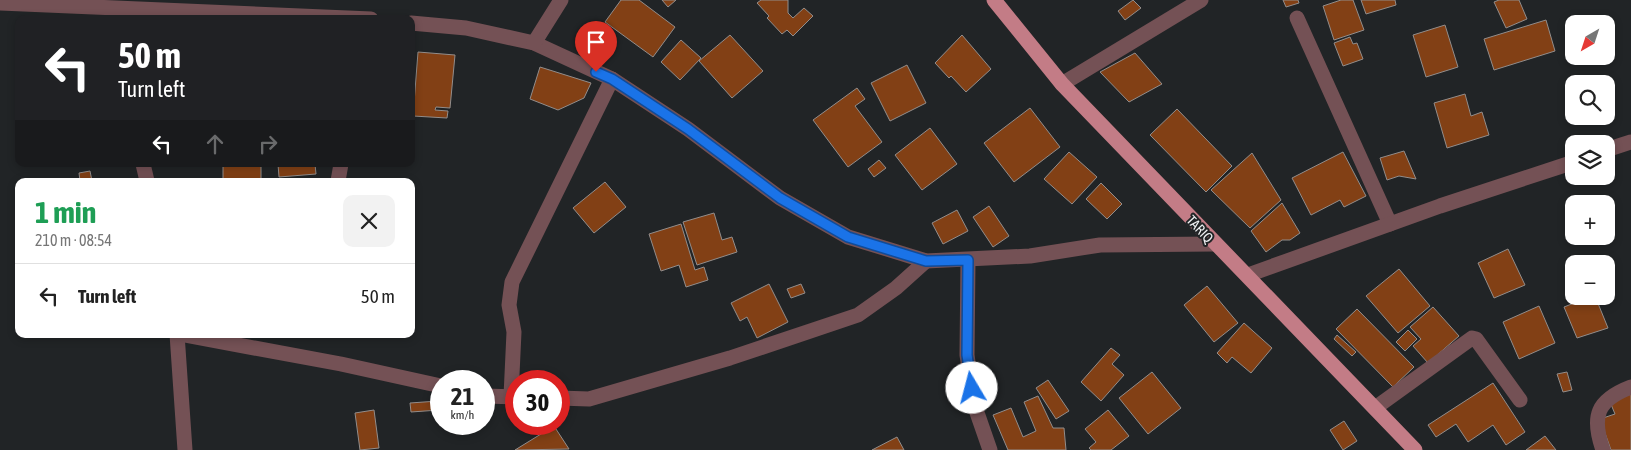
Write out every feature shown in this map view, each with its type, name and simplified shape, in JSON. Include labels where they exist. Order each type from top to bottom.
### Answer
[{"type":"main road","name":"TARIQ","points":[[994,0],[1062,84],[1214,244],[1248,276],[1415,450]]},
{"type":"street","points":[[534,43],[561,0]]},
{"type":"street","points":[[1062,84],[1201,0]]},
{"type":"street","points":[[0,3],[261,15]]},
{"type":"street","points":[[1297,18],[1390,224]]},
{"type":"street","points":[[415,23],[466,28],[534,43],[612,79],[688,129],[780,198],[848,237],[926,261],[1030,256],[1100,245],[1214,244]]},
{"type":"street","points":[[513,370],[514,332],[509,305],[512,282],[612,79]]},
{"type":"street","points":[[1615,147],[1631,142]]},
{"type":"street","points":[[1248,276],[1390,224],[1565,165]]},
{"type":"street","points":[[968,260],[967,355],[974,404],[990,450]]},
{"type":"street","points":[[570,398],[589,399],[730,358],[858,314],[896,288],[926,261]]},
{"type":"street","points":[[178,338],[185,450]]},
{"type":"street","points":[[200,338],[341,364],[430,384]]},
{"type":"street","points":[[1375,408],[1472,338],[1476,339],[1520,400]]},
{"type":"street","points":[[1603,450],[1597,428],[1600,410],[1613,394],[1631,388]]},
{"type":"building","points":[[621,0],[639,0],[675,27],[653,57],[605,22]]},
{"type":"building","points":[[662,0],[676,0],[668,7]]},
{"type":"building","points":[[761,0],[788,0],[788,13],[793,18],[804,8],[813,16],[793,36],[787,30],[782,34],[767,18],[769,16],[757,3]]},
{"type":"building","points":[[1133,0],[1141,8],[1125,20],[1118,11]]},
{"type":"building","points":[[1283,0],[1298,0],[1299,3],[1286,7]]},
{"type":"building","points":[[1341,0],[1353,0],[1364,30],[1334,40],[1323,6]]},
{"type":"building","points":[[1361,0],[1395,0],[1396,5],[1366,14]]},
{"type":"building","points":[[1499,0],[1519,0],[1527,19],[1506,28],[1494,2]]},
{"type":"building","points":[[1546,20],[1555,51],[1494,70],[1484,39]]},
{"type":"building","points":[[1445,25],[1458,67],[1426,77],[1413,35]]},
{"type":"building","points":[[730,35],[763,71],[732,98],[699,61]]},
{"type":"building","points":[[962,35],[991,69],[966,92],[935,63]]},
{"type":"building","points":[[1350,37],[1353,44],[1357,43],[1363,59],[1343,66],[1334,43]]},
{"type":"building","points":[[681,40],[701,58],[680,80],[661,62]]},
{"type":"building","points":[[418,52],[455,55],[450,108],[436,107],[435,110],[448,111],[447,118],[415,116]]},
{"type":"building","points":[[1135,53],[1162,84],[1129,102],[1100,72]]},
{"type":"building","points":[[907,65],[926,103],[890,121],[871,83]]},
{"type":"building","points":[[540,67],[591,83],[584,98],[558,110],[530,99]]},
{"type":"building","points":[[857,88],[865,99],[855,106],[882,142],[848,167],[813,120]]},
{"type":"building","points":[[1465,94],[1471,116],[1482,112],[1489,135],[1447,148],[1434,103]]},
{"type":"building","points":[[1030,108],[1060,147],[1014,182],[984,143]]},
{"type":"building","points":[[1177,109],[1232,166],[1206,192],[1150,135]]},
{"type":"building","points":[[930,128],[957,164],[922,190],[895,155]]},
{"type":"building","points":[[1404,151],[1416,179],[1399,176],[1387,180],[1380,158]]},
{"type":"building","points":[[1069,152],[1097,177],[1072,204],[1044,179]]},
{"type":"building","points":[[1343,152],[1366,196],[1344,207],[1340,200],[1311,215],[1292,178]]},
{"type":"building","points":[[1252,153],[1281,200],[1250,228],[1211,190]]},
{"type":"building","points":[[879,160],[886,168],[874,177],[868,169]]},
{"type":"building","points":[[223,167],[261,167],[261,178],[223,178]]},
{"type":"building","points":[[278,167],[315,167],[316,174],[279,177]]},
{"type":"building","points":[[90,171],[91,178],[80,178],[79,173]]},
{"type":"building","points":[[605,182],[626,207],[594,233],[573,208]]},
{"type":"building","points":[[1101,183],[1122,204],[1107,219],[1086,199]]},
{"type":"building","points":[[1282,203],[1300,233],[1290,240],[1282,240],[1266,252],[1251,231]]},
{"type":"building","points":[[989,206],[1009,236],[993,247],[973,217]]},
{"type":"building","points":[[957,210],[968,231],[943,244],[932,223]]},
{"type":"building","points":[[714,213],[722,240],[732,237],[737,252],[697,265],[683,222]]},
{"type":"building","points":[[681,224],[695,270],[704,267],[708,280],[686,287],[679,265],[661,271],[649,234]]},
{"type":"building","points":[[1508,249],[1525,285],[1494,298],[1478,263]]},
{"type":"building","points":[[1399,269],[1430,306],[1398,333],[1366,296]]},
{"type":"building","points":[[769,284],[788,322],[757,338],[747,317],[740,321],[731,303]]},
{"type":"building","points":[[801,284],[805,293],[791,298],[787,289]]},
{"type":"building","points":[[1207,286],[1238,323],[1214,342],[1184,305]]},
{"type":"building","points":[[1569,305],[1599,305],[1608,328],[1577,338],[1564,307]]},
{"type":"building","points":[[1539,306],[1555,343],[1519,359],[1503,322]]},
{"type":"building","points":[[1433,307],[1459,336],[1428,363],[1413,346],[1421,339],[1410,327]]},
{"type":"building","points":[[1357,309],[1414,367],[1393,387],[1336,329]]},
{"type":"building","points":[[1244,323],[1272,348],[1251,373],[1232,357],[1227,363],[1217,353]]},
{"type":"building","points":[[1408,330],[1417,339],[1405,351],[1396,342]]},
{"type":"building","points":[[1337,335],[1356,352],[1352,356],[1334,339]]},
{"type":"building","points":[[1111,348],[1120,355],[1112,364],[1124,375],[1101,401],[1081,382]]},
{"type":"building","points":[[1152,372],[1181,408],[1148,434],[1119,398]]},
{"type":"building","points":[[1567,372],[1572,390],[1563,392],[1557,374]]},
{"type":"building","points":[[1048,380],[1069,411],[1056,419],[1036,388]]},
{"type":"building","points":[[1493,383],[1525,432],[1506,445],[1493,425],[1468,442],[1456,424],[1436,437],[1428,425]]},
{"type":"building","points":[[1631,394],[1631,450],[1611,450],[1600,419],[1615,414],[1610,402]]},
{"type":"building","points":[[1038,396],[1053,428],[1064,428],[1066,450],[1008,450],[993,415],[1011,408],[1023,437],[1036,431],[1024,402]]},
{"type":"building","points":[[430,402],[430,411],[411,412],[410,403]]},
{"type":"building","points":[[374,410],[379,448],[360,450],[355,413]]},
{"type":"building","points":[[1108,410],[1129,436],[1111,450],[1091,450],[1089,448],[1096,442],[1085,429]]},
{"type":"building","points":[[1344,421],[1357,441],[1343,450],[1330,430]]},
{"type":"building","points":[[539,435],[560,435],[569,449],[515,450]]},
{"type":"building","points":[[1545,436],[1556,450],[1526,450]]},
{"type":"building","points":[[897,437],[904,450],[872,450]]},
{"type":"route","points":[[596,72],[612,79],[688,129],[780,198],[848,237],[926,261],[968,260],[967,355],[972,388]]}]
